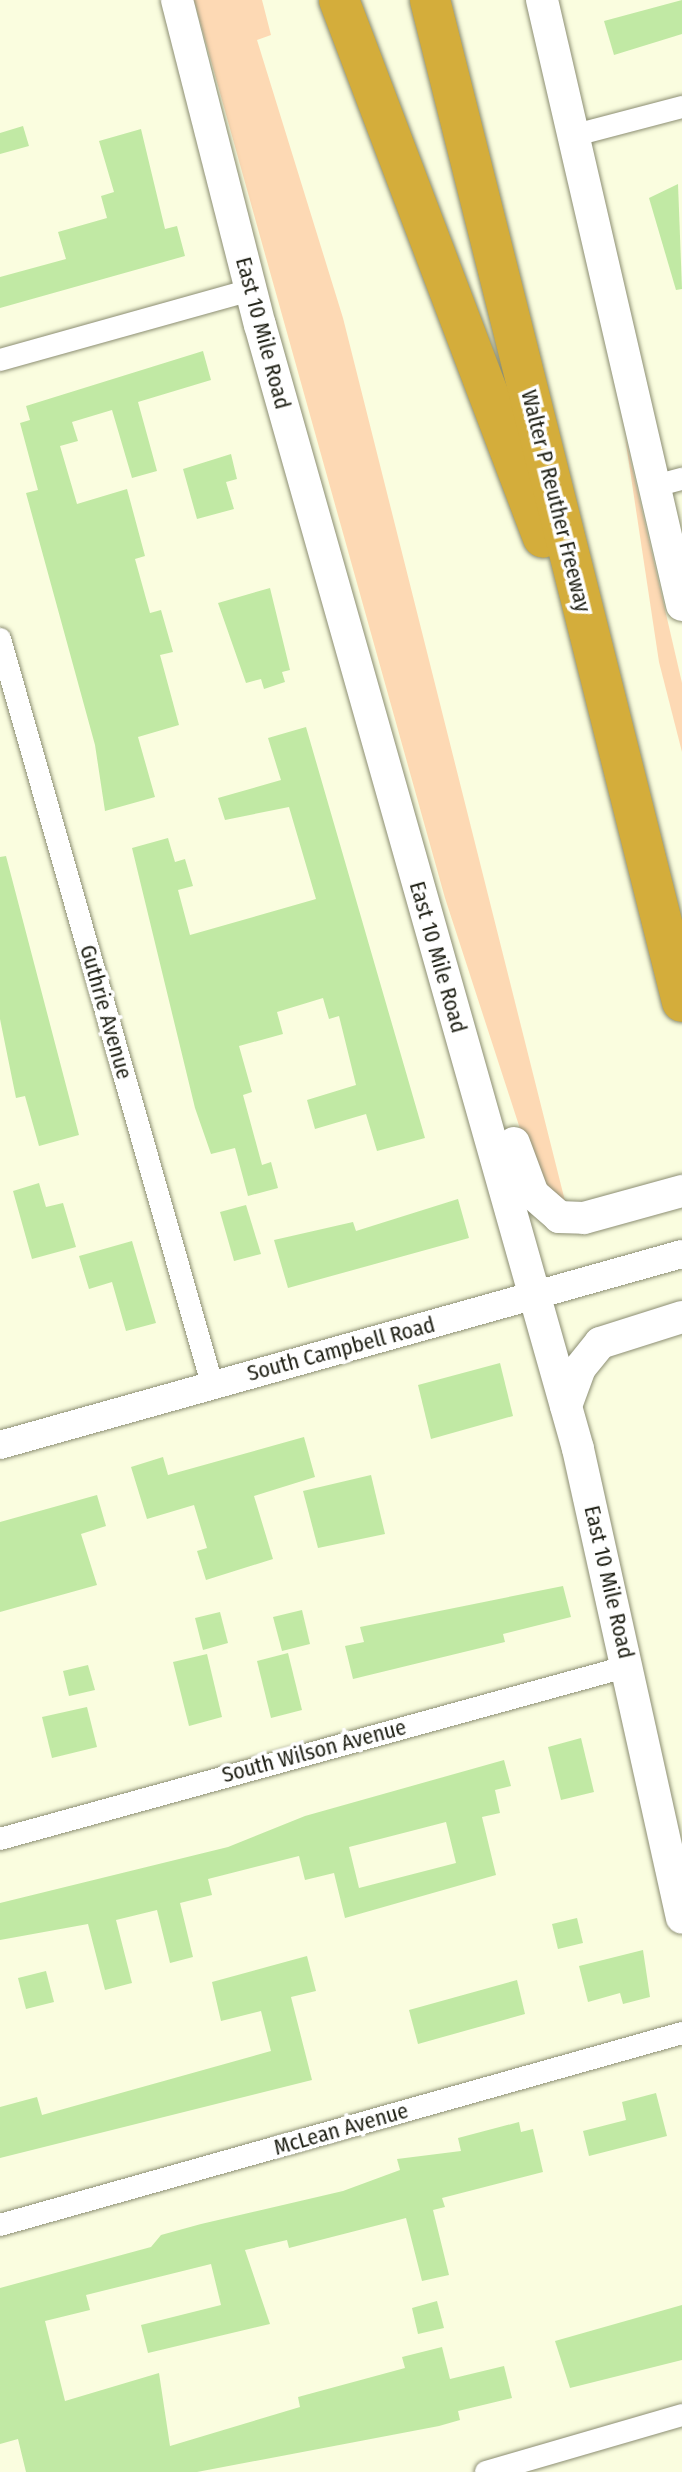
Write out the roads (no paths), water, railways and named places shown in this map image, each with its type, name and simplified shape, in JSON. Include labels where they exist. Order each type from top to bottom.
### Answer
[{"type":"highway","points":[[339,0],[609,712]]},
{"type":"highway","name":"Walter P Reuther Freeway","points":[[430,0],[682,1002]]},
{"type":"main road","name":"East 10 Mile Road","points":[[177,0],[250,290],[566,1406],[629,1666],[682,1918]]},
{"type":"main road","points":[[542,0],[668,482],[682,605]]},
{"type":"main road","points":[[426,914],[528,1185],[546,1209],[569,1218],[682,1191]]},
{"type":"main road","points":[[566,1406],[580,1368],[600,1343],[682,1317]]},
{"type":"street","points":[[575,135],[682,107]]},
{"type":"street","points":[[0,360],[250,290]]},
{"type":"street","name":"Guthrie Avenue","points":[[0,639],[212,1384]]},
{"type":"street","name":"South Campbell Road","points":[[0,1445],[682,1254]]},
{"type":"street","name":"South Wilson Avenue","points":[[0,1839],[629,1666]]},
{"type":"street","name":"McLean Avenue","points":[[0,2225],[682,2033]]},
{"type":"street","points":[[486,2472],[682,2415]]}]
